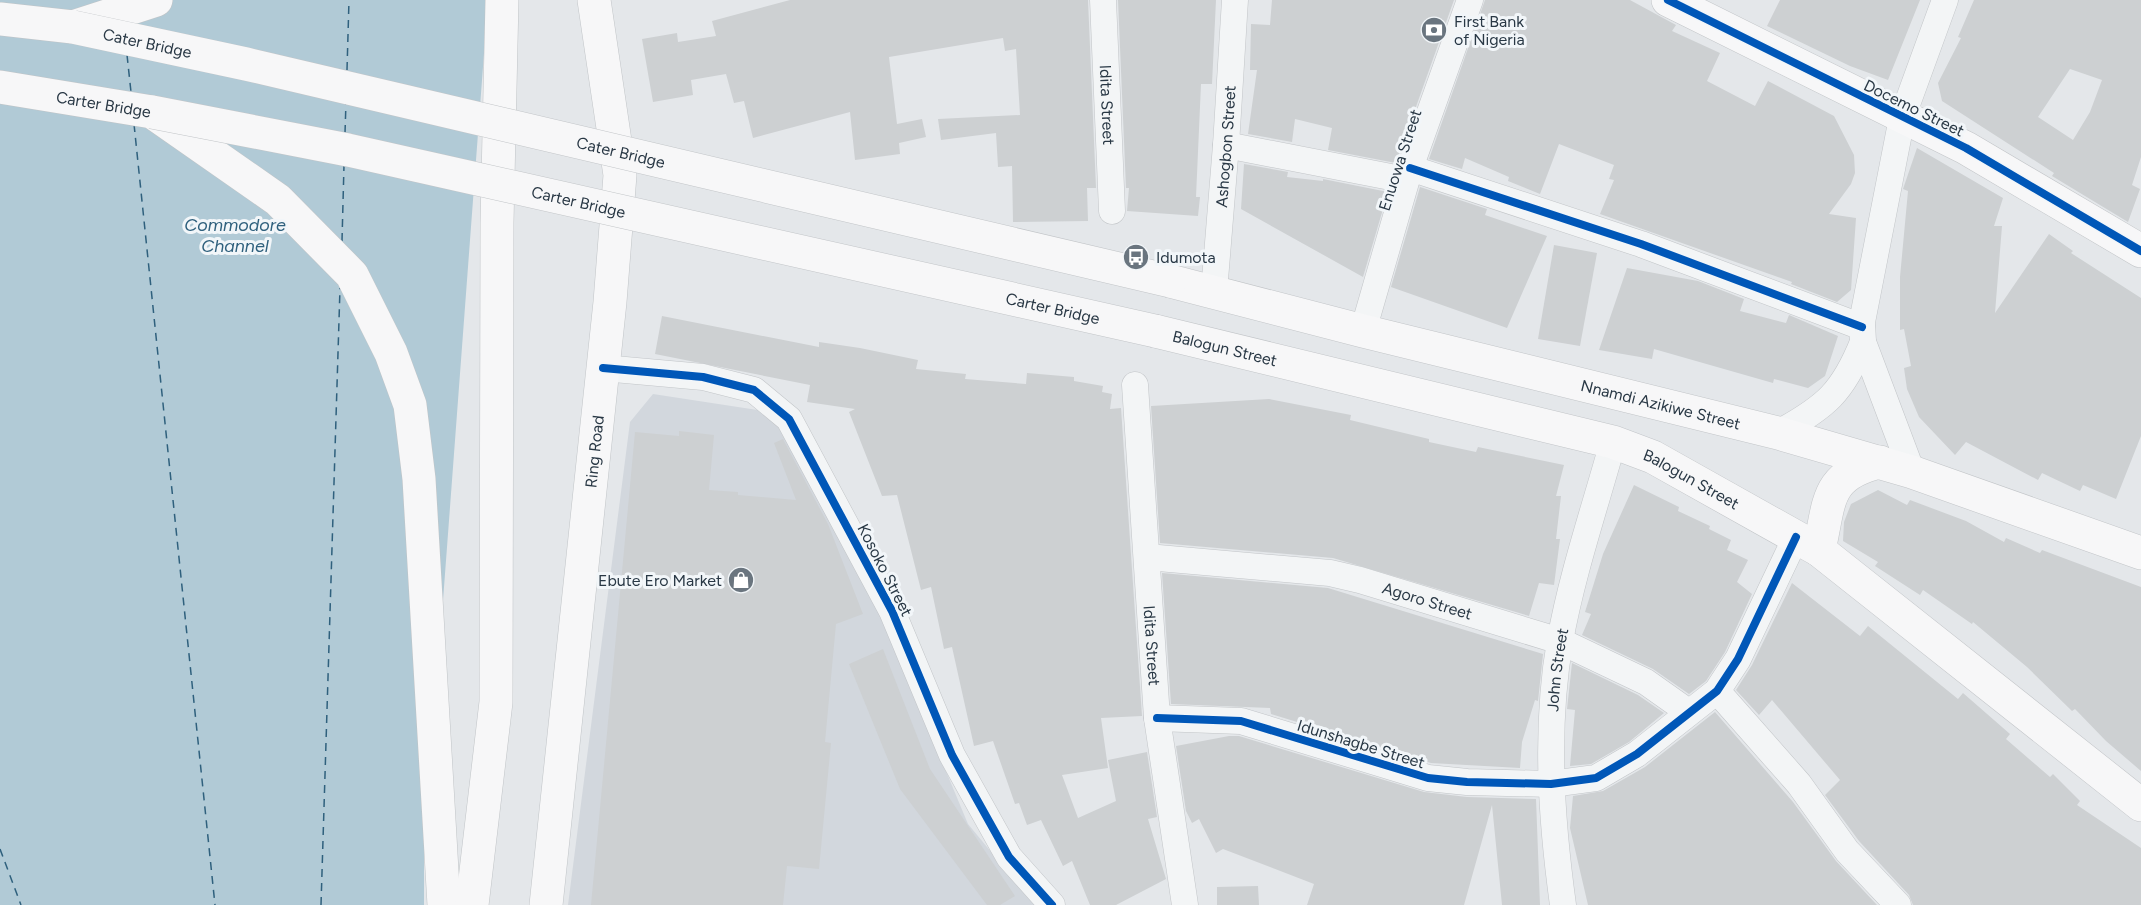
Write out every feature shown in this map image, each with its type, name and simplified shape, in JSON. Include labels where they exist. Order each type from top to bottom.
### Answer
[{"type":"main road","points":[[0,19],[73,27],[156,0]]},
{"type":"main road","points":[[472,905],[496,702],[497,235],[502,0]]},
{"type":"main road","name":"Ring Road","points":[[546,905],[603,369],[620,175],[594,0]]},
{"type":"main road","name":"Docemo Street","points":[[1668,0],[1966,148],[2141,251]]},
{"type":"main road","name":"Cater Bridge","points":[[73,27],[246,64],[1170,281]]},
{"type":"main road","name":"Carter Bridge","points":[[0,87],[152,112],[348,150],[1155,331]]},
{"type":"main road","points":[[152,112],[278,200],[352,275],[391,353],[410,405],[419,479],[444,905]]},
{"type":"main road","name":"Nnamdi Azikiwe Street","points":[[1170,281],[1363,332],[1778,433],[1912,472],[2141,553]]},
{"type":"main road","name":"Balogun Street","points":[[1155,331],[1613,442],[1653,457],[1808,543],[2141,805]]},
{"type":"main road","points":[[1808,543],[1825,513],[1834,487],[1852,471],[1880,462]]},
{"type":"street","name":"Idita Street","points":[[1102,0],[1112,211]]},
{"type":"street","name":"Ashogbon Street","points":[[1214,292],[1227,145],[1235,0]]},
{"type":"street","name":"Enuowa Street","points":[[1363,332],[1408,174],[1470,0]]},
{"type":"street","points":[[1778,433],[1812,415],[1838,391],[1852,370],[1863,334],[1902,118],[1945,0]]},
{"type":"street","points":[[1227,145],[1408,174],[1641,244],[1863,334],[1912,472]]},
{"type":"street","name":"Kosoko Street","points":[[603,369],[703,377],[754,390],[789,419],[892,611],[952,755],[1009,857],[1052,905]]},
{"type":"street","name":"Idita Street","points":[[1135,385],[1148,557],[1156,718],[1185,905]]},
{"type":"street","name":"John Street","points":[[1563,905],[1555,845],[1551,784],[1553,710],[1560,641],[1613,442]]},
{"type":"street","name":"Idunshagbe Street","points":[[1156,718],[1241,721],[1428,778],[1467,782],[1551,784],[1596,778],[1637,754],[1687,711],[1717,691],[1808,543]]},
{"type":"street","name":"Agoro Street","points":[[1148,557],[1330,573],[1560,641],[1646,682],[1687,711]]},
{"type":"street","points":[[1717,691],[1799,784],[1847,851],[1898,905]]},
{"type":"shaded area","name":"Ebute Ero Market","points":[[653,394],[784,414],[842,499],[900,661],[968,824],[1035,905],[568,905],[630,422]]},
{"type":"water","name":"Commodore Channel","points":[[0,0],[488,0],[424,854],[424,905],[0,905]]},
{"type":"building","points":[[790,0],[1088,0],[1096,188],[1087,188],[1088,221],[1013,222],[1012,166],[998,167],[996,133],[941,140],[938,119],[1020,115],[1016,49],[1005,51],[1003,38],[889,57],[897,124],[922,119],[926,137],[899,143],[900,154],[855,160],[850,112],[753,138],[744,101],[734,103],[726,74],[691,80],[693,95],[653,102],[642,39],[677,33],[678,42],[716,36],[712,21]]},
{"type":"building","points":[[1118,0],[1216,0],[1212,84],[1201,84],[1196,197],[1200,197],[1198,216],[1127,211],[1129,188],[1126,188]]},
{"type":"building","points":[[1272,0],[1454,0],[1396,163],[1328,150],[1332,128],[1295,119],[1292,142],[1248,134],[1257,70],[1250,70],[1251,24],[1270,25]]},
{"type":"building","points":[[1485,0],[1630,0],[1676,25],[1672,31],[1720,53],[1707,81],[1755,106],[1768,81],[1834,116],[1854,155],[1855,173],[1851,184],[1829,214],[1856,218],[1851,290],[1837,302],[1791,284],[1792,282],[1600,214],[1614,180],[1609,179],[1614,165],[1559,144],[1540,194],[1508,181],[1509,177],[1465,158],[1462,169],[1429,159]]},
{"type":"building","points":[[1780,0],[1920,0],[1888,80],[1850,66],[1767,26]]},
{"type":"building","points":[[1974,0],[2141,0],[2141,157],[2132,185],[2140,189],[2128,222],[2052,176],[2054,173],[1942,101],[1938,83],[1961,38],[1958,37]],"holes":[[[2070,69],[2102,80],[2090,112],[2073,140],[2038,117]]]},
{"type":"building","points":[[1917,148],[2003,198],[1994,226],[2002,226],[1995,313],[2049,234],[2073,251],[2071,253],[2141,298],[2141,436],[2116,499],[2083,485],[2080,491],[2042,473],[2038,480],[1966,442],[1955,455],[1919,417],[1907,389],[1904,368],[1911,366],[1904,329],[1900,330],[1900,277],[1908,191],[1903,189]]},
{"type":"building","points":[[1244,164],[1288,172],[1287,177],[1323,181],[1323,179],[1388,192],[1363,277],[1241,209]]},
{"type":"building","points":[[1420,187],[1487,209],[1485,215],[1547,236],[1507,328],[1391,287]]},
{"type":"building","points":[[1554,245],[1597,253],[1580,346],[1538,339]]},
{"type":"building","points":[[1627,268],[1698,281],[1744,299],[1740,311],[1786,323],[1789,315],[1838,336],[1825,376],[1808,388],[1774,379],[1773,383],[1654,349],[1652,359],[1599,350]]},
{"type":"building","points":[[662,316],[819,347],[819,342],[918,360],[916,369],[966,374],[965,379],[1026,384],[1027,373],[1074,377],[1074,381],[1103,386],[1102,392],[1112,394],[1110,409],[1121,408],[1142,716],[1101,718],[1108,768],[1062,775],[1078,818],[1116,801],[1108,760],[1147,752],[1157,817],[1148,819],[1166,879],[1116,905],[1090,905],[1072,861],[1063,866],[1041,820],[1027,825],[1019,803],[1015,804],[993,741],[974,746],[952,647],[944,649],[931,587],[921,590],[897,495],[882,496],[849,412],[855,409],[807,402],[810,385],[655,354]]},
{"type":"building","points":[[1269,399],[1351,415],[1350,420],[1429,439],[1429,442],[1476,452],[1478,447],[1564,465],[1556,496],[1561,496],[1556,539],[1560,539],[1554,585],[1539,583],[1529,616],[1333,558],[1160,543],[1151,406]]},
{"type":"building","name":"Ebute Ero Market","points":[[679,431],[714,435],[709,490],[796,500],[774,443],[783,439],[828,524],[863,614],[836,624],[825,742],[831,743],[819,869],[787,866],[783,905],[591,905],[635,432],[679,436]]},
{"type":"building","points":[[1634,485],[1679,507],[1678,511],[1710,526],[1709,529],[1731,540],[1727,550],[1748,560],[1737,582],[1752,594],[1725,652],[1706,681],[1689,694],[1653,669],[1582,635],[1591,614],[1585,612],[1603,554]]},
{"type":"building","points":[[1878,490],[1907,505],[1910,500],[1966,521],[2004,542],[2006,538],[2040,553],[2042,550],[2141,587],[2141,771],[2106,741],[2075,709],[2072,711],[2027,667],[1973,622],[1972,624],[1923,590],[1920,595],[1875,566],[1878,562],[1843,541],[1844,522],[1851,504]]},
{"type":"building","points":[[1162,573],[1328,588],[1543,654],[1538,701],[1535,700],[1522,742],[1520,768],[1431,763],[1271,714],[1270,708],[1171,704]]},
{"type":"building","points":[[1792,583],[1860,636],[1868,626],[1958,699],[1963,693],[2010,734],[2006,739],[2050,777],[2053,774],[2080,801],[2077,805],[2141,848],[2141,905],[1913,905],[1909,895],[1859,841],[1825,795],[1840,780],[1772,700],[1759,715],[1736,690],[1752,665]]},
{"type":"building","points":[[883,649],[930,769],[1015,896],[1000,905],[987,905],[900,789],[849,664]]},
{"type":"building","points":[[1572,663],[1638,695],[1664,713],[1629,742],[1591,764],[1570,766],[1575,710],[1567,709]]},
{"type":"building","points":[[1715,712],[1793,802],[1836,861],[1877,905],[1588,905],[1570,828],[1573,796],[1603,791],[1645,767]]},
{"type":"building","points":[[1239,736],[1424,792],[1467,797],[1536,799],[1540,905],[1502,905],[1492,805],[1464,905],[1307,905],[1314,884],[1223,849],[1216,853],[1199,819],[1192,823],[1186,811],[1176,746]]},
{"type":"building","points":[[1258,886],[1259,905],[1217,905],[1217,887]]},
{"type":"ferry route","points":[[347,70],[349,0]]},
{"type":"ferry route","points":[[127,55],[131,92]]},
{"type":"ferry route","points":[[345,133],[346,102]]},
{"type":"ferry route","points":[[134,124],[215,905]]},
{"type":"ferry route","points":[[342,241],[344,165]]},
{"type":"ferry route","points":[[321,905],[340,288]]},
{"type":"ferry route","points":[[0,849],[21,905]]},
{"type":"cycle path","points":[[1668,0],[1966,148],[2141,251]]},
{"type":"cycle path","points":[[1410,168],[1641,244],[1862,327]]},
{"type":"cycle path","points":[[603,368],[703,377],[754,390],[789,419],[892,611],[952,755],[1009,857],[1052,905]]},
{"type":"cycle path","points":[[1157,718],[1241,721],[1428,778],[1467,782],[1551,784],[1596,778],[1637,754],[1717,691],[1738,659],[1796,537]]},
{"type":"place","name":"First Bank of Nigeria","points":[[1434,30]]},
{"type":"place","name":"Idumota","points":[[1136,257]]},
{"type":"place","name":"Ebute Ero Market","points":[[741,580]]}]
